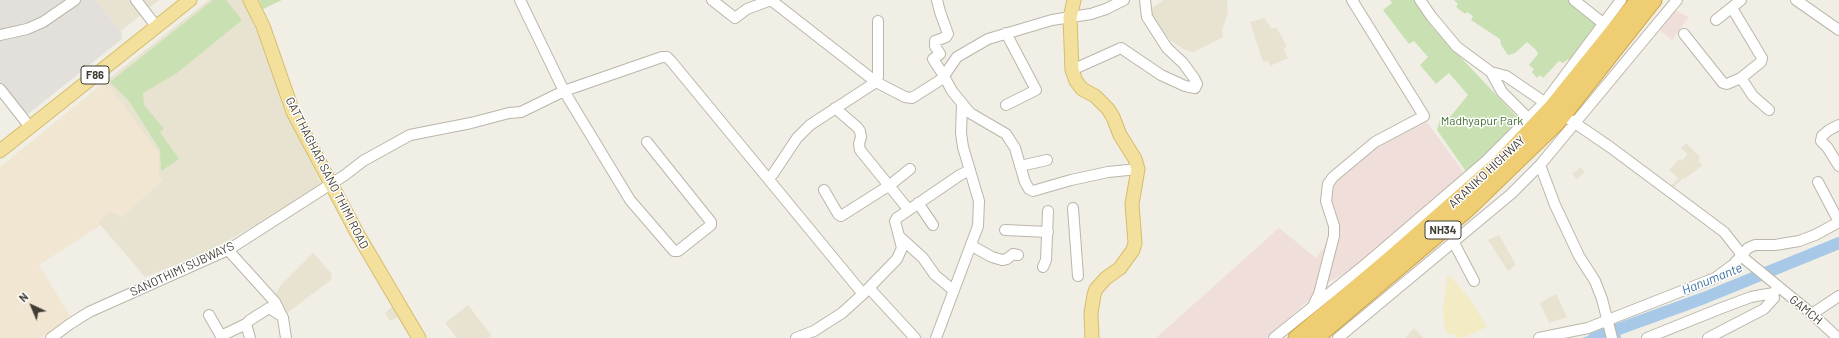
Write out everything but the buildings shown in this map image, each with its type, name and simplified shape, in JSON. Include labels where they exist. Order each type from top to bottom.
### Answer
[{"type":"highway","name":"ARANIKO HIGHWAY","points":[[1296,338],[1498,164],[1533,122],[1559,112],[1638,0]]},
{"type":"highway","name":"ARANIKO HIGHWAY","points":[[1316,338],[1468,209],[1513,167],[1654,0]]},
{"type":"main road","name":"F86","points":[[0,151],[190,0]]},
{"type":"main road","name":"GATTHAGHAR SANO THIMI ROAD","points":[[250,0],[268,39],[285,93],[294,112],[357,233],[419,338]]},
{"type":"main road","points":[[1074,0],[1070,18],[1072,70],[1076,81],[1082,89],[1095,96],[1108,109],[1120,135],[1135,159],[1138,169],[1138,177],[1132,204],[1135,243],[1133,250],[1120,268],[1106,278],[1096,289],[1091,313],[1092,338]]},
{"type":"street","points":[[0,35],[27,29],[43,22],[75,0]]},
{"type":"street","points":[[136,0],[156,26]]},
{"type":"street","points":[[520,0],[564,91],[630,200],[674,251],[678,251],[711,225],[711,222],[648,142]]},
{"type":"street","points":[[712,0],[735,18],[747,9],[771,0],[876,82],[905,97],[912,98],[945,76],[957,57],[988,39],[1052,20],[1070,18],[1106,9],[1124,0]]},
{"type":"street","points":[[937,0],[948,34],[946,37],[935,42],[935,46],[940,54],[933,59],[962,105],[970,113],[1006,134],[1015,148],[1025,182],[1029,189],[1033,191],[1071,180],[1108,172],[1138,169]]},
{"type":"street","points":[[1072,70],[1121,48],[1161,76],[1185,86],[1195,88],[1197,84],[1194,78],[1183,63],[1167,48],[1146,17],[1145,0]]},
{"type":"street","points":[[1314,306],[1319,294],[1334,236],[1334,226],[1326,201],[1326,189],[1328,184],[1333,177],[1375,142],[1424,116],[1352,0]]},
{"type":"street","points":[[1274,338],[1438,204],[1533,122],[1502,92],[1491,72],[1457,46],[1431,16],[1420,0]]},
{"type":"street","points":[[1574,0],[1604,24]]},
{"type":"street","points":[[1338,338],[1511,194],[1540,165],[1559,112],[1604,24],[1621,0]]},
{"type":"street","points":[[1559,112],[1677,0]]},
{"type":"street","points":[[1716,20],[1741,0]]},
{"type":"street","points":[[1796,0],[1839,30]]},
{"type":"street","points":[[1684,34],[1723,83],[1727,84],[1741,78],[1761,62],[1762,58],[1732,8]]},
{"type":"street","points":[[878,21],[878,77],[876,82],[810,125],[797,138],[768,179],[866,291],[915,338]]},
{"type":"street","points":[[1006,33],[1036,90],[1006,105]]},
{"type":"street","name":"SANOTHIMI SUBWAYS","points":[[57,336],[70,324],[89,312],[228,250],[345,175],[363,161],[410,135],[471,123],[508,113],[521,112],[564,91],[662,57],[667,57],[768,179]]},
{"type":"street","name":"GAMCH","points":[[1491,72],[1506,76],[1610,147],[1724,232],[1744,257],[1775,288],[1812,314],[1838,338]]},
{"type":"street","points":[[1741,78],[1753,96],[1769,110]]},
{"type":"street","points":[[0,89],[30,127]]},
{"type":"street","points":[[936,338],[953,290],[972,246],[978,226],[979,201],[963,147],[961,133],[962,105]]},
{"type":"street","points":[[835,108],[857,126],[860,131],[861,138],[859,144],[860,150],[908,209]]},
{"type":"street","points":[[1839,126],[1822,136],[1821,141],[1827,147],[1839,166]]},
{"type":"street","points":[[1020,166],[1047,160]]},
{"type":"street","points":[[1540,165],[1555,205],[1579,256],[1595,281],[1609,323],[1612,338]]},
{"type":"street","points":[[824,190],[838,214],[841,216],[890,185],[910,169]]},
{"type":"street","points":[[796,338],[814,331],[842,313],[897,259],[902,248],[895,221],[908,209],[970,170]]},
{"type":"street","points":[[1540,338],[1609,323],[1715,278],[1744,257],[1755,245],[1775,245],[1799,240],[1815,235],[1839,222],[1818,182]]},
{"type":"street","points":[[918,203],[933,225]]},
{"type":"street","points":[[1073,208],[1078,276]]},
{"type":"street","points":[[1043,267],[1048,232],[1048,211]]},
{"type":"street","points":[[1005,230],[1048,232]]},
{"type":"street","points":[[900,237],[923,258],[936,275],[953,290]]},
{"type":"street","points":[[1453,241],[1474,281]]},
{"type":"street","points":[[972,246],[992,257],[1002,260],[1007,259],[1013,254],[1018,255]]},
{"type":"street","points":[[228,250],[275,302],[283,318],[286,338]]},
{"type":"street","points":[[1647,338],[1775,288],[1774,298],[1764,309],[1708,338]]},
{"type":"street","points":[[1812,314],[1839,296]]},
{"type":"street","points":[[209,315],[222,336],[246,324],[269,308],[273,309],[283,318]]},
{"type":"street","points":[[246,324],[250,338]]},
{"type":"shaded area","points":[[0,0],[96,0],[121,31],[122,39],[28,114],[23,112],[0,84]]},
{"type":"shaded area","points":[[96,0],[159,0],[121,31]]},
{"type":"shaded area","points":[[209,0],[243,0],[266,51],[283,107],[323,187],[208,252],[145,277],[98,222],[110,211],[122,217],[162,181],[159,175],[159,154],[106,81]]},
{"type":"shaded area","points":[[1164,0],[1227,0],[1228,13],[1222,30],[1223,37],[1194,52],[1185,50],[1170,40],[1164,32],[1160,30],[1147,11]]},
{"type":"shaded area","points":[[1674,10],[1689,17],[1672,40],[1659,30]]},
{"type":"shaded area","points":[[1264,18],[1272,29],[1276,27],[1287,46],[1284,49],[1288,58],[1270,66],[1268,61],[1263,62],[1250,22]]},
{"type":"shaded area","points":[[106,81],[159,154],[159,175],[162,181],[122,217],[98,222],[101,225],[39,265],[70,316],[52,331],[40,338],[0,338],[0,167]]},
{"type":"shaded area","points":[[1426,121],[1465,174],[1368,261],[1329,282],[1266,338],[1156,338],[1279,228],[1316,258],[1339,225],[1331,200],[1330,188],[1374,147]]},
{"type":"shaded area","points":[[1686,143],[1700,157],[1698,161],[1703,165],[1684,179],[1683,178],[1671,189],[1670,187],[1678,178],[1669,170],[1679,159],[1682,161],[1688,154],[1681,148]]},
{"type":"shaded area","points":[[1581,167],[1585,172],[1577,179],[1572,174]]},
{"type":"shaded area","points":[[1499,235],[1516,265],[1508,271],[1488,240]]},
{"type":"shaded area","points":[[313,253],[331,273],[332,279],[283,316],[274,298],[280,286]]},
{"type":"shaded area","points":[[1556,294],[1567,317],[1549,323],[1540,303]]},
{"type":"shaded area","points":[[468,305],[492,336],[488,338],[457,338],[445,323]]},
{"type":"shaded area","points":[[392,306],[398,317],[390,321],[385,313]]},
{"type":"shaded area","points":[[1414,328],[1424,338],[1405,338]]},
{"type":"green space","points":[[213,0],[226,0],[242,20],[177,73],[143,93],[144,105],[164,129],[160,132],[179,159],[161,171],[160,150],[129,101],[110,82]]},
{"type":"green space","points":[[259,0],[282,0],[263,9]]},
{"type":"green space","name":"Madhyapur Park","points":[[1390,0],[1415,0],[1432,27],[1519,119],[1467,173],[1437,130],[1440,120],[1450,117],[1468,95],[1449,73],[1436,84],[1420,65],[1428,57],[1414,41],[1409,44],[1383,10],[1392,3]]},
{"type":"green space","points":[[1454,0],[1571,0],[1601,23],[1572,62],[1568,59],[1563,63],[1559,61],[1543,78],[1540,75],[1537,78],[1532,72],[1534,69],[1529,65],[1538,54],[1536,50],[1527,42],[1515,53],[1508,55],[1501,45],[1500,39],[1471,20],[1473,16],[1467,12],[1465,14],[1456,7],[1458,4]]},
{"type":"sand","points":[[1449,275],[1470,299],[1487,327],[1462,338],[1456,338],[1454,333],[1450,335],[1445,329],[1443,309],[1446,278]]},
{"type":"water","points":[[1618,325],[1621,338],[1582,338],[1591,335]]},
{"type":"waterway","name":"Hanumante","points":[[1594,338],[1704,298],[1839,243]]}]
